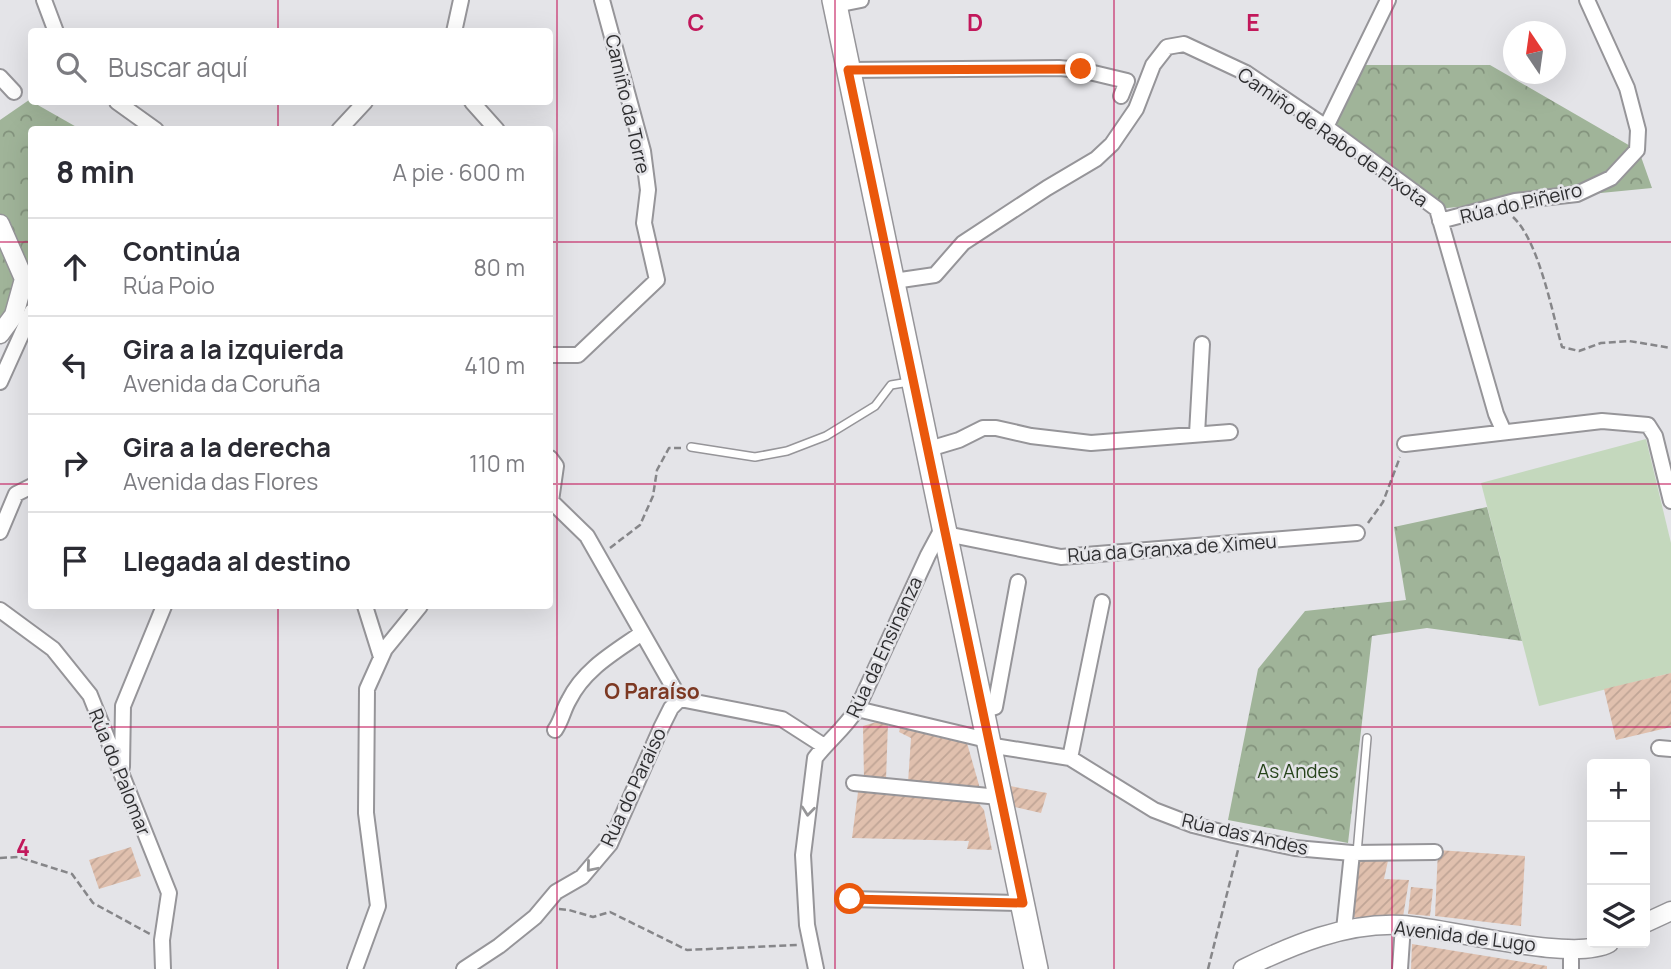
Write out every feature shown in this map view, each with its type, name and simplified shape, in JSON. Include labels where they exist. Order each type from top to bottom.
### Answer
[{"type":"main road","points":[[835,3],[1036,969]]},
{"type":"street","points":[[44,0],[54,28]]},
{"type":"street","points":[[455,28],[461,0]]},
{"type":"street","name":"Camiño da Torre","points":[[553,355],[578,355],[657,280],[644,223],[648,190],[643,152],[602,0]]},
{"type":"street","points":[[835,3],[861,0]]},
{"type":"street","points":[[1326,127],[1388,0]]},
{"type":"street","name":"Rúa do Piñeiro","points":[[1440,221],[1515,201],[1577,194],[1611,178],[1637,150],[1638,130],[1627,88],[1587,0]]},
{"type":"street","name":"Camiño de Rabo de Pixota","points":[[894,281],[935,275],[963,243],[1096,159],[1112,145],[1136,109],[1153,65],[1167,47],[1184,44],[1245,72],[1326,127],[1437,209],[1496,414],[1504,432]]},
{"type":"street","points":[[848,70],[1081,69],[1127,81],[1121,96]]},
{"type":"street","points":[[0,77],[14,92]]},
{"type":"street","points":[[121,105],[150,126]]},
{"type":"street","points":[[343,126],[362,105]]},
{"type":"street","points":[[475,105],[493,126]]},
{"type":"street","points":[[0,225],[28,285],[14,315],[0,334]]},
{"type":"street","points":[[0,382],[28,320]]},
{"type":"street","points":[[1197,434],[1202,345]]},
{"type":"street","points":[[1405,444],[1602,421],[1648,425],[1655,436],[1671,501]]},
{"type":"street","points":[[929,449],[959,440],[983,428],[1091,443],[1230,432]]},
{"type":"street","points":[[553,462],[556,466],[553,484]]},
{"type":"street","points":[[0,531],[16,494],[28,488]]},
{"type":"street","points":[[553,505],[587,536],[680,699],[782,719],[824,746]]},
{"type":"street","name":"Rúa da Granxa de Ximeu","points":[[945,530],[1060,557],[1357,533]]},
{"type":"street","name":"Rúa da Ensinanza","points":[[816,969],[807,925],[803,856],[815,758],[846,726],[857,709],[928,555],[945,530]]},
{"type":"street","points":[[981,710],[995,707],[1018,582]]},
{"type":"street","points":[[1070,758],[1102,602]]},
{"type":"street","points":[[122,777],[123,706],[163,609]]},
{"type":"street","points":[[366,609],[381,657]]},
{"type":"street","points":[[355,969],[378,906],[366,813],[367,688],[384,649],[417,609]]},
{"type":"street","name":"Rúa do Palomar","points":[[0,610],[52,649],[90,695],[169,892],[162,940],[163,969]]},
{"type":"street","points":[[555,730],[563,719],[568,700],[590,669],[642,632]]},
{"type":"street","name":"Rúa do Paraíso","points":[[464,969],[499,946],[535,917],[556,892],[582,877],[610,844],[661,728],[671,708],[680,699]]},
{"type":"street","name":"Rúa das Andes","points":[[857,709],[988,743],[1070,758],[1154,810],[1193,825],[1295,848],[1354,853],[1435,852]]},
{"type":"street","points":[[854,783],[999,797]]},
{"type":"street","points":[[1344,930],[1354,853]]},
{"type":"street","points":[[850,899],[1023,903]]},
{"type":"street","points":[[1650,921],[1671,911]]},
{"type":"street","points":[[1400,969],[1403,925]]},
{"type":"street","name":"Avenida de Lugo","points":[[1243,969],[1293,946],[1366,926],[1403,925],[1571,950],[1592,948]]},
{"type":"street","points":[[1571,950],[1571,969]]},
{"type":"lane","points":[[691,447],[755,457],[787,451],[826,436],[875,406],[891,385],[914,381]]},
{"type":"lane","points":[[1354,853],[1367,738]]},
{"type":"path","points":[[1501,205],[1522,225],[1535,252],[1562,347],[1578,351],[1601,343],[1629,341],[1671,348]]},
{"type":"path","points":[[1357,533],[1373,519],[1383,502],[1405,444]]},
{"type":"path","points":[[599,557],[640,525],[653,496],[657,470],[669,448],[691,447]]},
{"type":"path","points":[[1208,969],[1241,836]]},
{"type":"path","points":[[0,858],[19,857],[72,874],[93,903],[162,940]]},
{"type":"path","points":[[542,908],[569,910],[593,917],[610,912],[687,950],[811,945]]},
{"type":"green space","points":[[1357,65],[1490,65],[1503,73],[1503,84],[1523,84],[1639,151],[1652,188],[1437,209],[1326,127]]},
{"type":"green space","points":[[28,101],[28,105],[38,105],[75,126],[28,126],[28,281],[0,317],[0,120]]},
{"type":"green space","points":[[1646,439],[1671,543],[1671,673],[1539,706],[1481,483]]},
{"type":"green space","name":"As Andes","points":[[1487,507],[1522,641],[1427,628],[1372,636],[1348,843],[1228,820],[1258,669],[1305,611],[1406,600],[1394,527]]},
{"type":"building","points":[[1671,673],[1671,727],[1616,740],[1604,689]]},
{"type":"building","points":[[880,721],[888,722],[886,780],[864,778],[863,726]]},
{"type":"building","points":[[901,725],[935,732],[936,737],[967,743],[981,792],[908,783],[911,738],[899,732]]},
{"type":"building","points":[[1010,786],[1047,793],[1041,813],[1015,807]]},
{"type":"building","points":[[858,792],[976,800],[984,810],[992,850],[967,849],[969,841],[852,838]]},
{"type":"building","points":[[131,847],[141,876],[99,889],[89,860]]},
{"type":"building","points":[[1438,850],[1525,856],[1521,926],[1435,916]]},
{"type":"building","points":[[1389,856],[1384,879],[1409,880],[1403,917],[1365,921],[1354,917],[1357,857]]},
{"type":"building","points":[[1411,887],[1433,889],[1430,916],[1408,914]]},
{"type":"building","points":[[1412,944],[1547,966],[1547,969],[1411,969]]},
{"type":"district","name":"O Paraíso","points":[[652,692]]},
{"type":"route","points":[[850,899],[1023,903],[848,70],[1081,69]]}]
